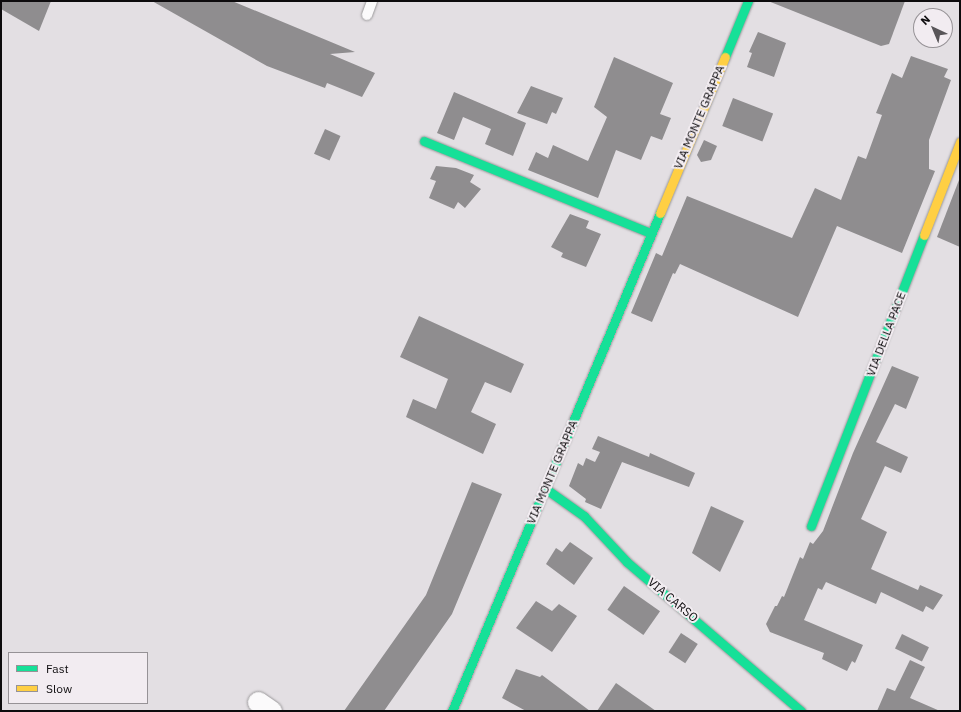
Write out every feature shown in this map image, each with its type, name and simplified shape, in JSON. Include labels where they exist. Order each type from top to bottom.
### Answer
[{"type":"street","name":"VIA MONTE GRAPPA","points":[[452,711],[546,489],[651,232],[748,1]]},
{"type":"street","points":[[424,141],[651,232]]},
{"type":"street","name":"VIA DELLA PACE","points":[[811,526],[960,142]]},
{"type":"street","name":"VIA CARSO","points":[[546,489],[584,516],[627,562],[801,711]]},
{"type":"lane","points":[[367,15],[372,1]]},
{"type":"building","points":[[1,1],[51,1],[39,31],[1,9]]},
{"type":"building","points":[[152,1],[232,1],[355,52],[330,54],[375,73],[362,97],[327,83],[325,88],[267,66]]},
{"type":"building","points":[[768,1],[905,1],[889,44],[881,46]]},
{"type":"building","points":[[758,32],[786,43],[774,77],[747,67],[752,53],[749,52]]},
{"type":"building","points":[[911,56],[948,69],[944,77],[951,80],[929,140],[929,169],[935,171],[902,253],[837,226],[798,317],[680,264],[675,274],[673,273],[652,322],[631,313],[656,253],[662,256],[687,196],[792,238],[815,188],[841,200],[858,156],[866,159],[882,115],[876,113],[892,73],[902,78]]},
{"type":"building","points":[[614,57],[673,83],[660,114],[671,118],[662,140],[651,136],[641,160],[616,150],[598,198],[528,170],[536,152],[548,158],[553,145],[588,161],[607,117],[594,107]]},
{"type":"building","points":[[531,86],[563,98],[556,114],[552,112],[547,124],[517,113]]},
{"type":"building","points":[[454,92],[526,123],[513,156],[485,144],[491,129],[463,117],[454,140],[437,133]]},
{"type":"building","points":[[733,98],[773,113],[762,141],[722,126]]},
{"type":"building","points":[[325,129],[341,136],[330,161],[314,154]]},
{"type":"building","points":[[704,140],[717,146],[711,160],[701,162],[697,155]]},
{"type":"building","points":[[436,166],[456,168],[474,175],[470,182],[481,189],[465,208],[458,202],[454,209],[429,198],[436,181],[430,179]]},
{"type":"building","points":[[960,180],[960,247],[937,237]]},
{"type":"building","points":[[570,214],[589,221],[586,228],[601,234],[586,267],[561,257],[563,253],[551,247]]},
{"type":"building","points":[[419,316],[524,364],[511,393],[485,382],[471,412],[496,424],[483,454],[406,417],[413,399],[436,409],[448,379],[400,357]]},
{"type":"building","points":[[892,366],[919,377],[906,409],[895,404],[876,442],[908,457],[901,473],[885,466],[861,519],[887,532],[871,569],[918,590],[920,585],[943,595],[933,610],[926,606],[923,612],[881,592],[876,604],[826,582],[822,590],[818,588],[804,620],[863,645],[855,663],[852,661],[847,671],[822,659],[824,653],[770,632],[766,624],[775,606],[777,606],[782,596],[784,597],[800,557],[803,559],[810,542],[813,544],[823,531],[853,453]]},
{"type":"building","points":[[598,436],[649,457],[650,453],[695,473],[689,487],[622,462],[601,509],[585,502],[586,499],[569,486],[578,463],[583,466],[586,458],[595,462],[600,452],[592,449]]},
{"type":"building","points":[[472,482],[502,494],[452,614],[384,711],[344,711],[426,595]]},
{"type":"building","points":[[711,506],[744,521],[720,572],[692,553]]},
{"type":"building","points":[[570,542],[593,558],[574,585],[546,564],[556,548],[562,552]]},
{"type":"building","points":[[624,586],[660,611],[643,635],[607,610]]},
{"type":"building","points":[[536,601],[552,611],[559,604],[577,616],[552,652],[516,628]]},
{"type":"building","points":[[681,633],[698,644],[685,663],[668,652]]},
{"type":"building","points":[[902,634],[929,647],[922,662],[895,648]]},
{"type":"building","points":[[910,660],[925,667],[910,698],[940,711],[877,711],[887,688],[895,691]]},
{"type":"building","points":[[516,669],[540,677],[542,675],[590,711],[526,711],[502,698]]},
{"type":"building","points":[[616,683],[656,711],[597,711]]},
{"type":"traffic: fast","points":[[725,57],[748,1]]},
{"type":"traffic: fast","points":[[424,141],[651,233]]},
{"type":"traffic: fast","points":[[452,711],[660,213]]},
{"type":"traffic: fast","points":[[811,526],[924,235]]},
{"type":"traffic: fast","points":[[546,489],[584,516],[627,562],[801,711]]},
{"type":"traffic: slow","points":[[660,213],[725,57]]},
{"type":"traffic: slow","points":[[924,235],[960,142]]}]
